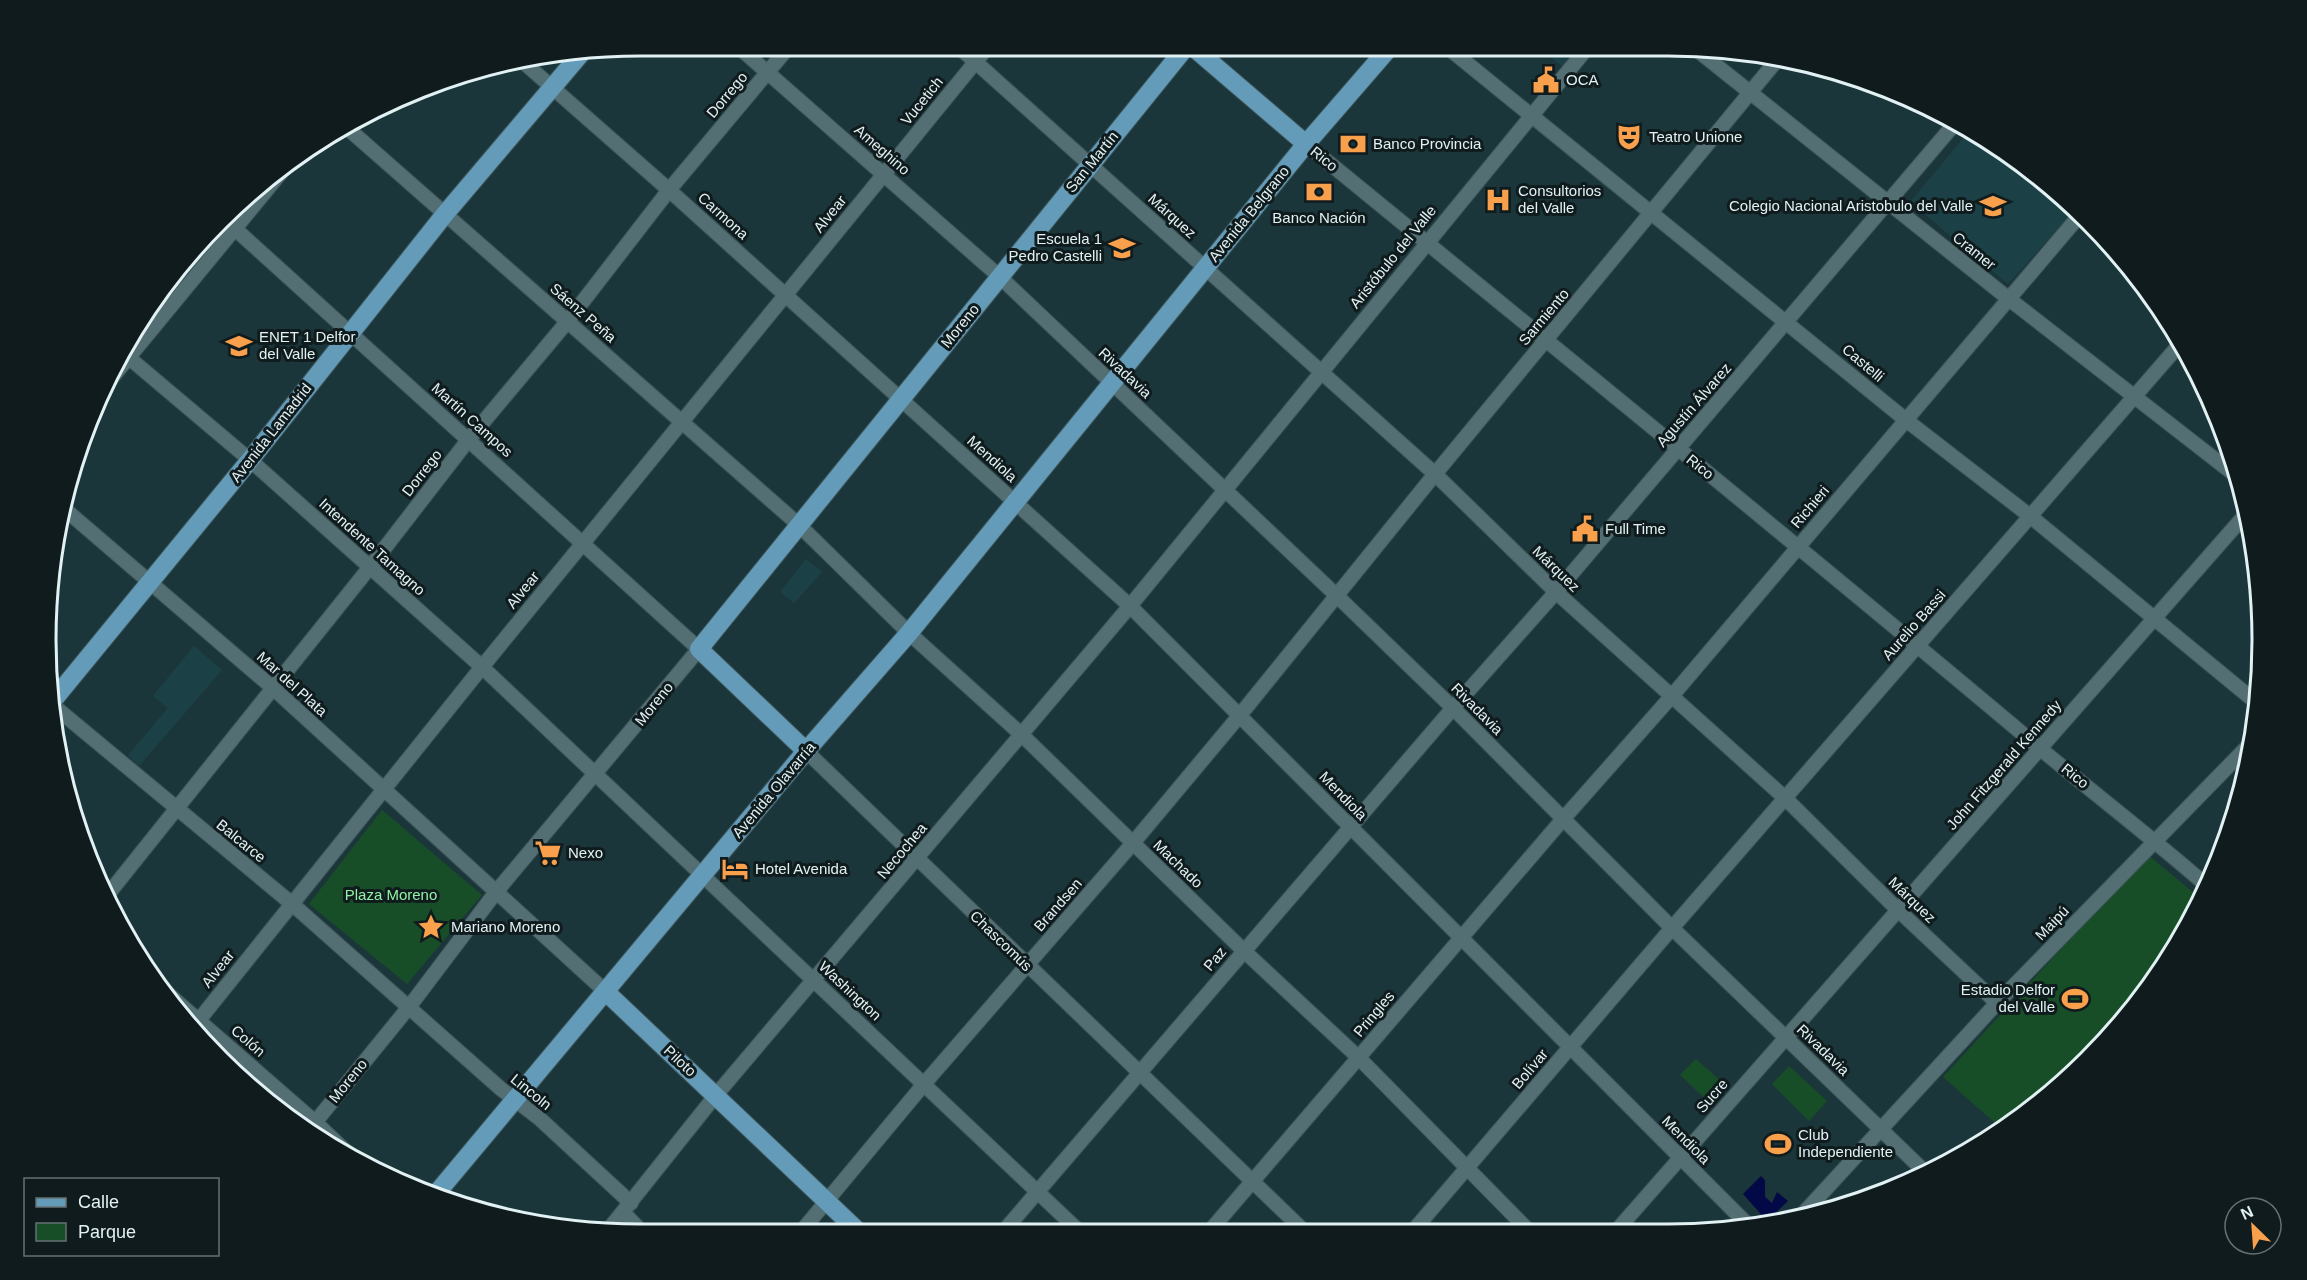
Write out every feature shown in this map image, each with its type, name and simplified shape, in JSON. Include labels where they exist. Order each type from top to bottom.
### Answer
[{"type":"main road","name":"San Martín","points":[[1000,277],[1179,55]]},
{"type":"main road","name":"Rico","points":[[1202,55],[1306,144]]},
{"type":"main road","name":"Avenida Belgrano","points":[[1111,384],[1306,144],[1383,55]]},
{"type":"main road","name":"Avenida Lamadrid","points":[[59,694],[250,460],[445,214],[576,60]]},
{"type":"main road","name":"Moreno","points":[[699,649],[1000,277]]},
{"type":"main road","name":"Avenida Olavarría","points":[[440,1189],[704,876],[806,751],[909,633],[1111,384]]},
{"type":"main road","name":"Chascomús","points":[[699,649],[806,751]]},
{"type":"main road","name":"Piloto","points":[[606,992],[851,1225]]},
{"type":"street","name":"Ameghino","points":[[748,55],[1000,277]]},
{"type":"street","name":"Dorrego","points":[[112,890],[469,440],[567,322],[669,190],[782,55]]},
{"type":"street","name":"Márquez","points":[[968,55],[1435,474],[1556,592],[1785,798],[1898,910],[1997,1003]]},
{"type":"street","name":"Vucetich","points":[[884,174],[980,55]]},
{"type":"street","name":"Castelli","points":[[1457,55],[1906,420],[2030,516],[2248,696]]},
{"type":"street","name":"Aristóbulo del Valle","points":[[1224,489],[1580,55]]},
{"type":"street","name":"Cramer","points":[[1706,57],[2009,299],[2225,467]]},
{"type":"street","name":"Sarmiento","points":[[1336,595],[1772,66]]},
{"type":"street","name":"Carmona","points":[[529,67],[900,399]]},
{"type":"street","name":"Agustín Álvarez","points":[[1453,708],[1556,592],[1950,129]]},
{"type":"street","name":"Sáenz Peña","points":[[352,132],[799,525]]},
{"type":"street","name":"Rico","points":[[1306,144],[1918,645],[2200,880]]},
{"type":"street","name":"Alvear","points":[[198,1021],[583,542],[884,174]]},
{"type":"street","points":[[142,334],[267,191]]},
{"type":"street","name":"Richieri","points":[[1564,818],[1671,697],[2074,222]]},
{"type":"street","name":"Martín Campos","points":[[231,224],[699,649]]},
{"type":"street","name":"Rivadavia","points":[[1000,277],[1453,708],[1672,928],[1920,1167]]},
{"type":"street","name":"Aurelio Bassi","points":[[1672,928],[2174,351]]},
{"type":"street","name":"Intendente Tamagno","points":[[129,357],[250,460],[370,567],[482,667],[596,774]]},
{"type":"street","name":"Mendiola","points":[[900,399],[1130,606],[1742,1219]]},
{"type":"street","name":"Necochea","points":[[614,1224],[716,1095],[1022,735],[1224,489]]},
{"type":"street","name":"Mar del Plata","points":[[70,514],[273,688],[496,892]]},
{"type":"street","name":"John Fitzgerald Kennedy","points":[[1785,1037],[2239,522]]},
{"type":"street","name":"Machado","points":[[799,525],[909,633],[1022,735],[1244,951],[1359,1058],[1523,1225]]},
{"type":"street","name":"Brandsen","points":[[807,1225],[924,1084],[1133,843],[1336,595]]},
{"type":"street","name":"Moreno","points":[[313,1125],[409,1006],[496,892],[699,649]]},
{"type":"street","name":"Paz","points":[[1009,1225],[1453,708]]},
{"type":"street","name":"Balcarce","points":[[61,713],[291,903],[409,1006]]},
{"type":"street","name":"Chascomús","points":[[806,751],[1298,1225]]},
{"type":"street","name":"Maipú","points":[[1809,1207],[1997,1003],[2240,754]]},
{"type":"street","name":"Washington","points":[[596,774],[1073,1225]]},
{"type":"street","name":"Pringles","points":[[1215,1225],[1564,818]]},
{"type":"street","name":"Piloto","points":[[496,892],[606,992]]},
{"type":"street","name":"Bolívar","points":[[1418,1225],[1672,928]]},
{"type":"street","name":"Lincoln","points":[[409,1006],[515,1099],[627,1208],[638,1225]]},
{"type":"street","name":"Sucre","points":[[1621,1225],[1785,1037]]},
{"type":"street","name":"Colón","points":[[225,1051],[298,1114]]},
{"type":"shaded area","points":[[1547,55],[1575,55],[1565,68]]},
{"type":"shaded area","name":"Colegio Nacional Aristobulo del Valle","points":[[1964,137],[2023,176],[2069,217],[2008,284],[1910,202]]},
{"type":"shaded area","points":[[806,559],[822,572],[794,603],[780,592]]},
{"type":"shaded area","points":[[194,646],[222,670],[139,766],[128,755],[168,708],[153,696]]},
{"type":"shaded area","points":[[1761,1176],[1765,1180],[1765,1197],[1772,1203],[1777,1192],[1788,1201],[1774,1214],[1762,1216],[1743,1194]]},
{"type":"green space","name":"Plaza Moreno","points":[[382,810],[482,895],[407,984],[309,904]]},
{"type":"green space","name":"Estadio Delfor del Valle","points":[[2148,855],[2194,893],[2153,965],[2131,996],[2080,1053],[2023,1104],[1996,1123],[1943,1077]]},
{"type":"green space","points":[[1696,1059],[1725,1085],[1710,1103],[1680,1075]]},
{"type":"green space","points":[[1789,1066],[1827,1101],[1809,1121],[1772,1084]]},
{"type":"place","name":"OCA","points":[[1546,80]]},
{"type":"place","name":"Teatro Unione","points":[[1629,137]]},
{"type":"place","name":"Banco Provincia","points":[[1353,144]]},
{"type":"place","name":"Banco Nación","points":[[1319,192]]},
{"type":"place","name":"Consultorios del Valle","points":[[1498,200]]},
{"type":"place","name":"Colegio Nacional Aristobulo del Valle","points":[[1993,206]]},
{"type":"place","name":"Escuela 1 Pedro Castelli","points":[[1122,248]]},
{"type":"place","name":"ENET 1 Delfor del Valle","points":[[239,346]]},
{"type":"place","name":"Full Time","points":[[1585,529]]},
{"type":"place","name":"Nexo","points":[[548,853]]},
{"type":"place","name":"Hotel Avenida","points":[[735,869]]},
{"type":"place","name":"Mariano Moreno","points":[[431,927]]},
{"type":"place","name":"Estadio Delfor del Valle","points":[[2075,999]]},
{"type":"place","name":"Club Independiente","points":[[1778,1144]]}]
